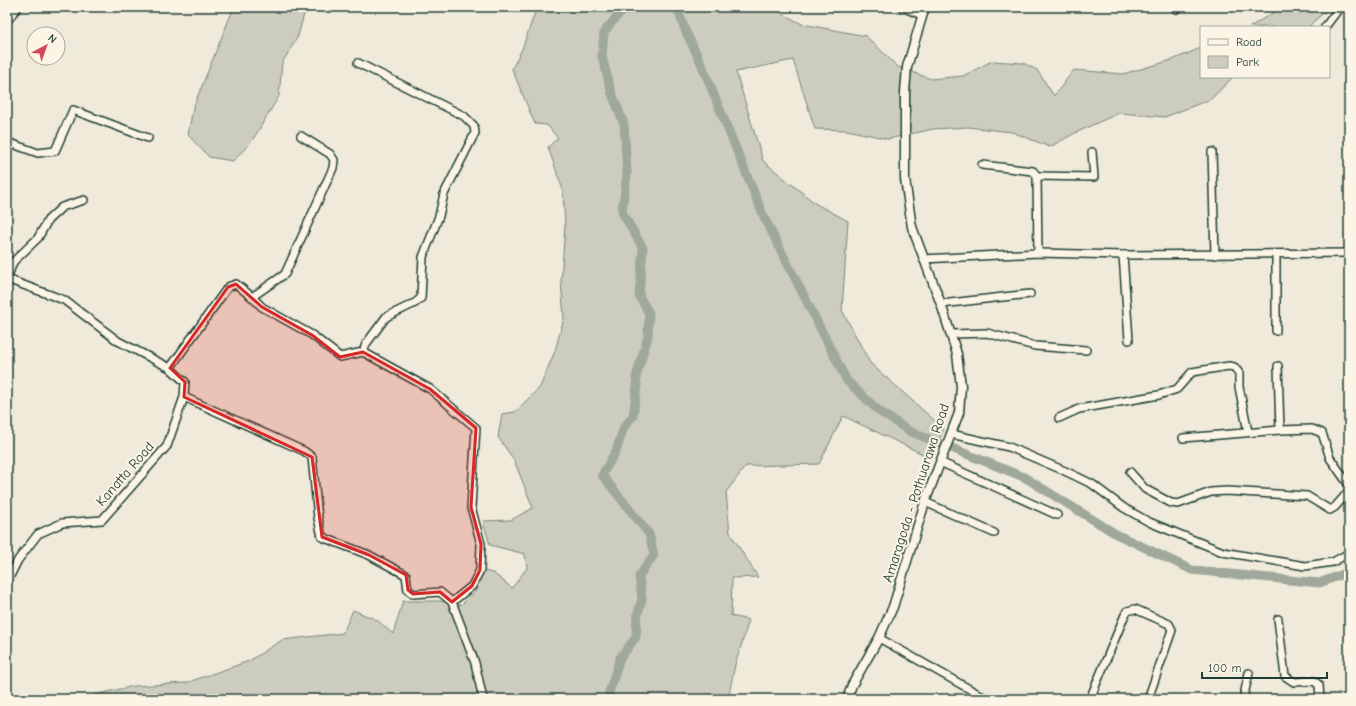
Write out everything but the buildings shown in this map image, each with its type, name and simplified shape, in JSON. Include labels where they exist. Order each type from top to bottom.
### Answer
[{"type":"street","points":[[7,20],[18,7]]},
{"type":"street","points":[[902,7],[922,15]]},
{"type":"street","name":"Amaragoda - Pothuarawa Road","points":[[847,699],[852,685],[879,638],[893,607],[925,502],[958,412],[961,386],[957,354],[952,334],[912,227],[905,179],[905,100],[907,67],[925,7]]},
{"type":"street","points":[[1176,7],[1176,9],[1179,7]]},
{"type":"street","points":[[1326,26],[1340,7]]},
{"type":"street","points":[[358,63],[464,116],[474,126],[475,133],[444,194],[439,216],[423,257],[420,298],[415,303],[386,317],[366,344],[363,352]]},
{"type":"street","points":[[7,142],[38,153],[55,151],[73,110],[148,138]]},
{"type":"street","points":[[252,296],[286,274],[333,168],[334,160],[330,154],[301,136]]},
{"type":"street","points":[[1037,176],[1094,177],[1092,152]]},
{"type":"street","points":[[1212,152],[1215,255]]},
{"type":"street","points":[[982,165],[1034,171],[1037,176],[1038,253]]},
{"type":"street","points":[[84,200],[62,207],[48,220],[38,238],[13,262],[7,279],[64,300],[118,341],[170,368],[185,382],[184,397],[304,451],[312,457],[318,518],[322,537],[369,555],[406,575],[408,590],[412,594],[440,592],[452,602],[476,663],[483,699]]},
{"type":"street","points":[[923,259],[1038,253],[1123,255],[1349,253]]},
{"type":"street","points":[[1276,254],[1276,331]]},
{"type":"street","points":[[1123,255],[1128,340]]},
{"type":"street","points":[[170,368],[228,287],[236,284],[252,296],[262,307],[312,335],[340,357],[363,352],[430,389],[476,428],[472,506],[481,544],[480,570],[472,586],[452,602]]},
{"type":"street","points":[[942,304],[1030,294]]},
{"type":"street","points":[[952,334],[988,333],[1035,346],[1086,350]]},
{"type":"street","points":[[1059,418],[1079,409],[1159,395],[1178,388],[1192,372],[1229,366],[1234,367],[1239,373],[1239,387],[1248,432]]},
{"type":"street","points":[[1278,366],[1280,430]]},
{"type":"street","name":"Kanatta Road","points":[[7,582],[18,560],[38,534],[62,523],[102,520],[167,446],[184,397]]},
{"type":"street","points":[[1183,438],[1248,432],[1312,429],[1322,434],[1330,458],[1349,485]]},
{"type":"street","points":[[950,437],[1009,447],[1066,471],[1092,484],[1124,508],[1149,522],[1223,552],[1305,566],[1333,562],[1349,553]]},
{"type":"street","points":[[940,462],[1057,515]]},
{"type":"street","points":[[1130,472],[1145,489],[1171,503],[1178,504],[1212,492],[1227,490],[1307,496],[1330,510],[1335,507],[1349,491]]},
{"type":"street","points":[[925,502],[994,532]]},
{"type":"street","points":[[1090,699],[1127,611],[1135,609],[1169,624],[1172,630],[1148,699]]},
{"type":"street","points":[[1278,619],[1285,676],[1294,682],[1314,681],[1319,684],[1320,699]]},
{"type":"street","points":[[879,638],[987,699]]},
{"type":"street","points":[[1243,699],[1249,673]]},
{"type":"highlighted area","points":[[236,284],[262,307],[312,335],[340,357],[363,352],[430,389],[476,428],[471,507],[481,544],[480,570],[472,586],[452,602],[440,592],[413,594],[408,590],[406,575],[369,555],[322,537],[312,457],[184,397],[185,382],[170,368],[228,287]]},
{"type":"green space","points":[[234,7],[306,7],[298,36],[282,63],[279,96],[252,141],[233,161],[209,157],[188,135],[193,108]]},
{"type":"green space","points":[[537,7],[770,7],[802,24],[866,36],[898,67],[931,79],[963,76],[992,61],[1023,63],[1037,70],[1054,96],[1074,70],[1123,74],[1172,60],[1200,48],[1200,78],[1232,78],[1211,99],[1165,117],[1119,113],[1075,133],[1050,147],[1012,132],[968,127],[933,129],[888,139],[847,130],[815,129],[793,60],[736,72],[763,161],[816,204],[848,221],[842,310],[870,363],[944,429],[931,458],[843,416],[819,464],[746,466],[726,492],[730,533],[758,577],[732,578],[731,616],[749,620],[735,665],[728,699],[94,699],[94,695],[134,686],[186,683],[249,661],[282,640],[343,633],[353,610],[377,620],[393,634],[403,601],[440,601],[461,605],[476,591],[480,570],[493,573],[512,588],[527,568],[525,554],[490,545],[483,521],[511,520],[533,508],[514,460],[498,437],[502,414],[515,412],[540,387],[555,351],[564,318],[561,281],[565,226],[563,190],[548,147],[558,138],[547,125],[535,124],[512,69],[522,49]]},
{"type":"green space","points":[[1282,7],[1330,7],[1310,26],[1252,26]]},
{"type":"waterway","points":[[607,699],[620,658],[636,637],[637,617],[642,599],[639,576],[654,555],[649,534],[602,475],[616,451],[624,427],[633,416],[637,386],[636,377],[648,336],[649,313],[639,296],[643,248],[622,212],[627,173],[624,124],[611,91],[602,56],[604,32],[618,15],[631,7]]},
{"type":"waterway","points":[[677,7],[685,30],[701,63],[764,217],[847,381],[879,411],[909,431],[1024,477],[1116,534],[1192,570],[1319,583],[1349,572]]}]
